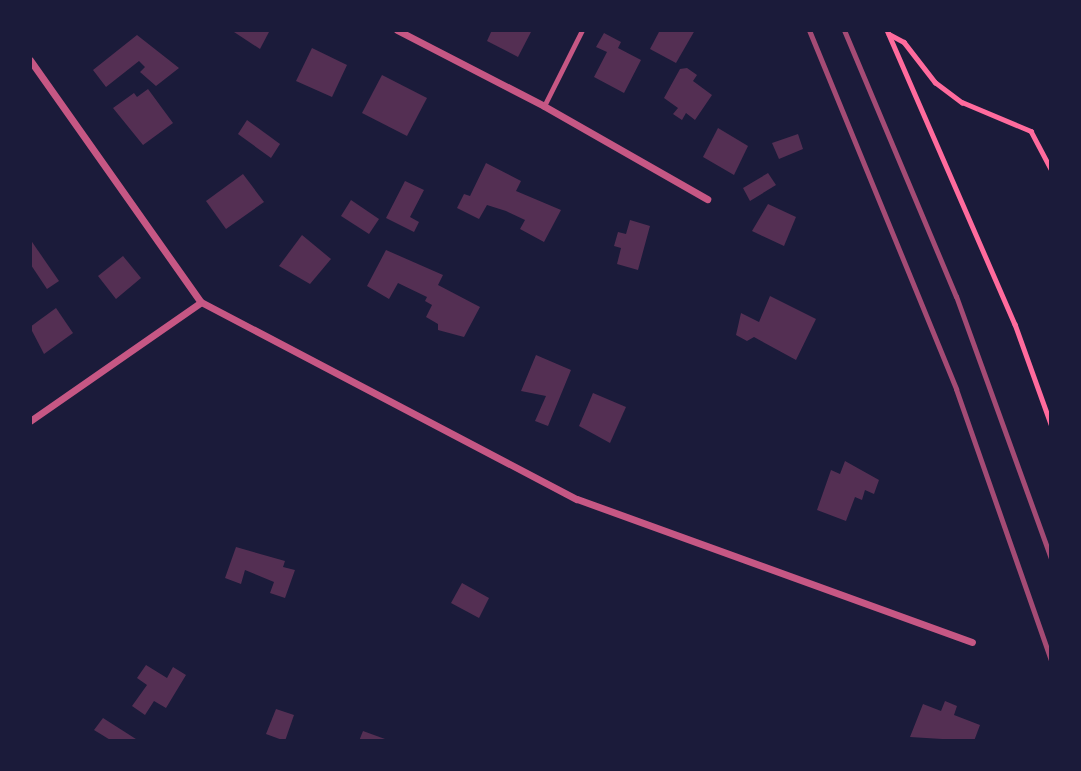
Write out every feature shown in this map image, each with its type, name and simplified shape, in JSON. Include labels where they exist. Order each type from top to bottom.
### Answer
[{"type":"street","points":[[397,30],[544,106],[706,199]]},
{"type":"street","points":[[30,61],[201,302],[577,499],[972,642]]},
{"type":"street","points":[[30,421],[201,302]]},
{"type":"lane","points":[[544,106],[582,30]]},
{"type":"path","points":[[888,32],[904,42],[935,82],[962,102],[1031,131],[1051,169]]},
{"type":"path","points":[[888,32],[1015,324],[1051,424]]},
{"type":"building","points":[[231,30],[270,30],[260,49]]},
{"type":"building","points":[[492,30],[532,30],[518,57],[487,41]]},
{"type":"building","points":[[660,30],[695,30],[676,63],[650,49]]},
{"type":"building","points":[[604,33],[621,42],[618,48],[641,60],[624,93],[594,77],[607,52],[596,47]]},
{"type":"building","points":[[137,35],[179,68],[156,86],[140,72],[145,67],[139,61],[106,87],[93,70]]},
{"type":"building","points":[[312,48],[347,65],[332,97],[296,81]]},
{"type":"building","points":[[687,68],[697,75],[693,81],[712,95],[695,120],[686,113],[682,120],[673,114],[678,108],[664,98],[680,69]]},
{"type":"building","points":[[382,75],[427,98],[407,136],[362,113]]},
{"type":"building","points":[[148,89],[173,123],[143,145],[113,108],[134,93],[137,97]]},
{"type":"building","points":[[247,120],[280,144],[271,158],[238,134]]},
{"type":"building","points":[[718,128],[748,146],[734,175],[703,157]]},
{"type":"building","points":[[798,134],[803,149],[779,159],[772,143]]},
{"type":"building","points":[[486,163],[521,181],[516,191],[561,210],[544,242],[520,229],[525,220],[506,211],[487,205],[479,219],[457,208],[464,194],[470,196]]},
{"type":"building","points":[[768,173],[776,185],[750,201],[743,188]]},
{"type":"building","points":[[243,174],[264,202],[226,229],[206,201]]},
{"type":"building","points":[[405,181],[424,190],[410,217],[419,222],[414,232],[386,218]]},
{"type":"building","points":[[351,200],[379,219],[369,234],[341,216]]},
{"type":"building","points":[[768,204],[796,217],[784,246],[752,231]]},
{"type":"building","points":[[630,220],[650,226],[638,270],[617,264],[621,248],[614,246],[618,232],[626,234]]},
{"type":"building","points":[[302,235],[331,259],[310,284],[279,266]]},
{"type":"building","points":[[30,239],[59,281],[47,289],[31,265]]},
{"type":"building","points":[[386,250],[443,275],[438,285],[480,307],[464,337],[438,330],[438,324],[426,317],[432,305],[425,301],[427,297],[398,283],[389,299],[367,286]]},
{"type":"building","points":[[123,256],[141,278],[116,299],[98,276]]},
{"type":"building","points":[[770,296],[816,319],[796,360],[754,337],[747,341],[736,335],[741,313],[759,322]]},
{"type":"building","points":[[56,308],[73,333],[44,354],[30,327]]},
{"type":"building","points":[[536,355],[571,370],[548,426],[535,421],[546,396],[521,391]]},
{"type":"building","points":[[593,393],[626,407],[610,443],[579,426]]},
{"type":"building","points":[[845,461],[879,480],[874,494],[865,490],[862,500],[855,497],[846,521],[817,510],[831,470],[840,474]]},
{"type":"building","points":[[236,547],[285,561],[283,567],[295,570],[285,598],[270,593],[274,582],[245,570],[241,584],[225,578]]},
{"type":"building","points":[[462,583],[489,598],[479,618],[451,603]]},
{"type":"building","points":[[146,665],[167,678],[173,667],[186,675],[166,708],[154,701],[145,715],[132,706],[147,685],[137,678]]},
{"type":"building","points":[[945,701],[957,706],[954,715],[980,725],[974,741],[910,737],[923,704],[941,711]]},
{"type":"building","points":[[276,709],[294,715],[285,741],[266,734]]},
{"type":"building","points":[[103,718],[139,741],[112,741],[94,730]]},
{"type":"building","points":[[363,731],[385,739],[359,741]]},
{"type":"railway","points":[[809,30],[956,389],[1051,660]]},
{"type":"railway","points":[[844,30],[956,296],[1051,558]]}]
